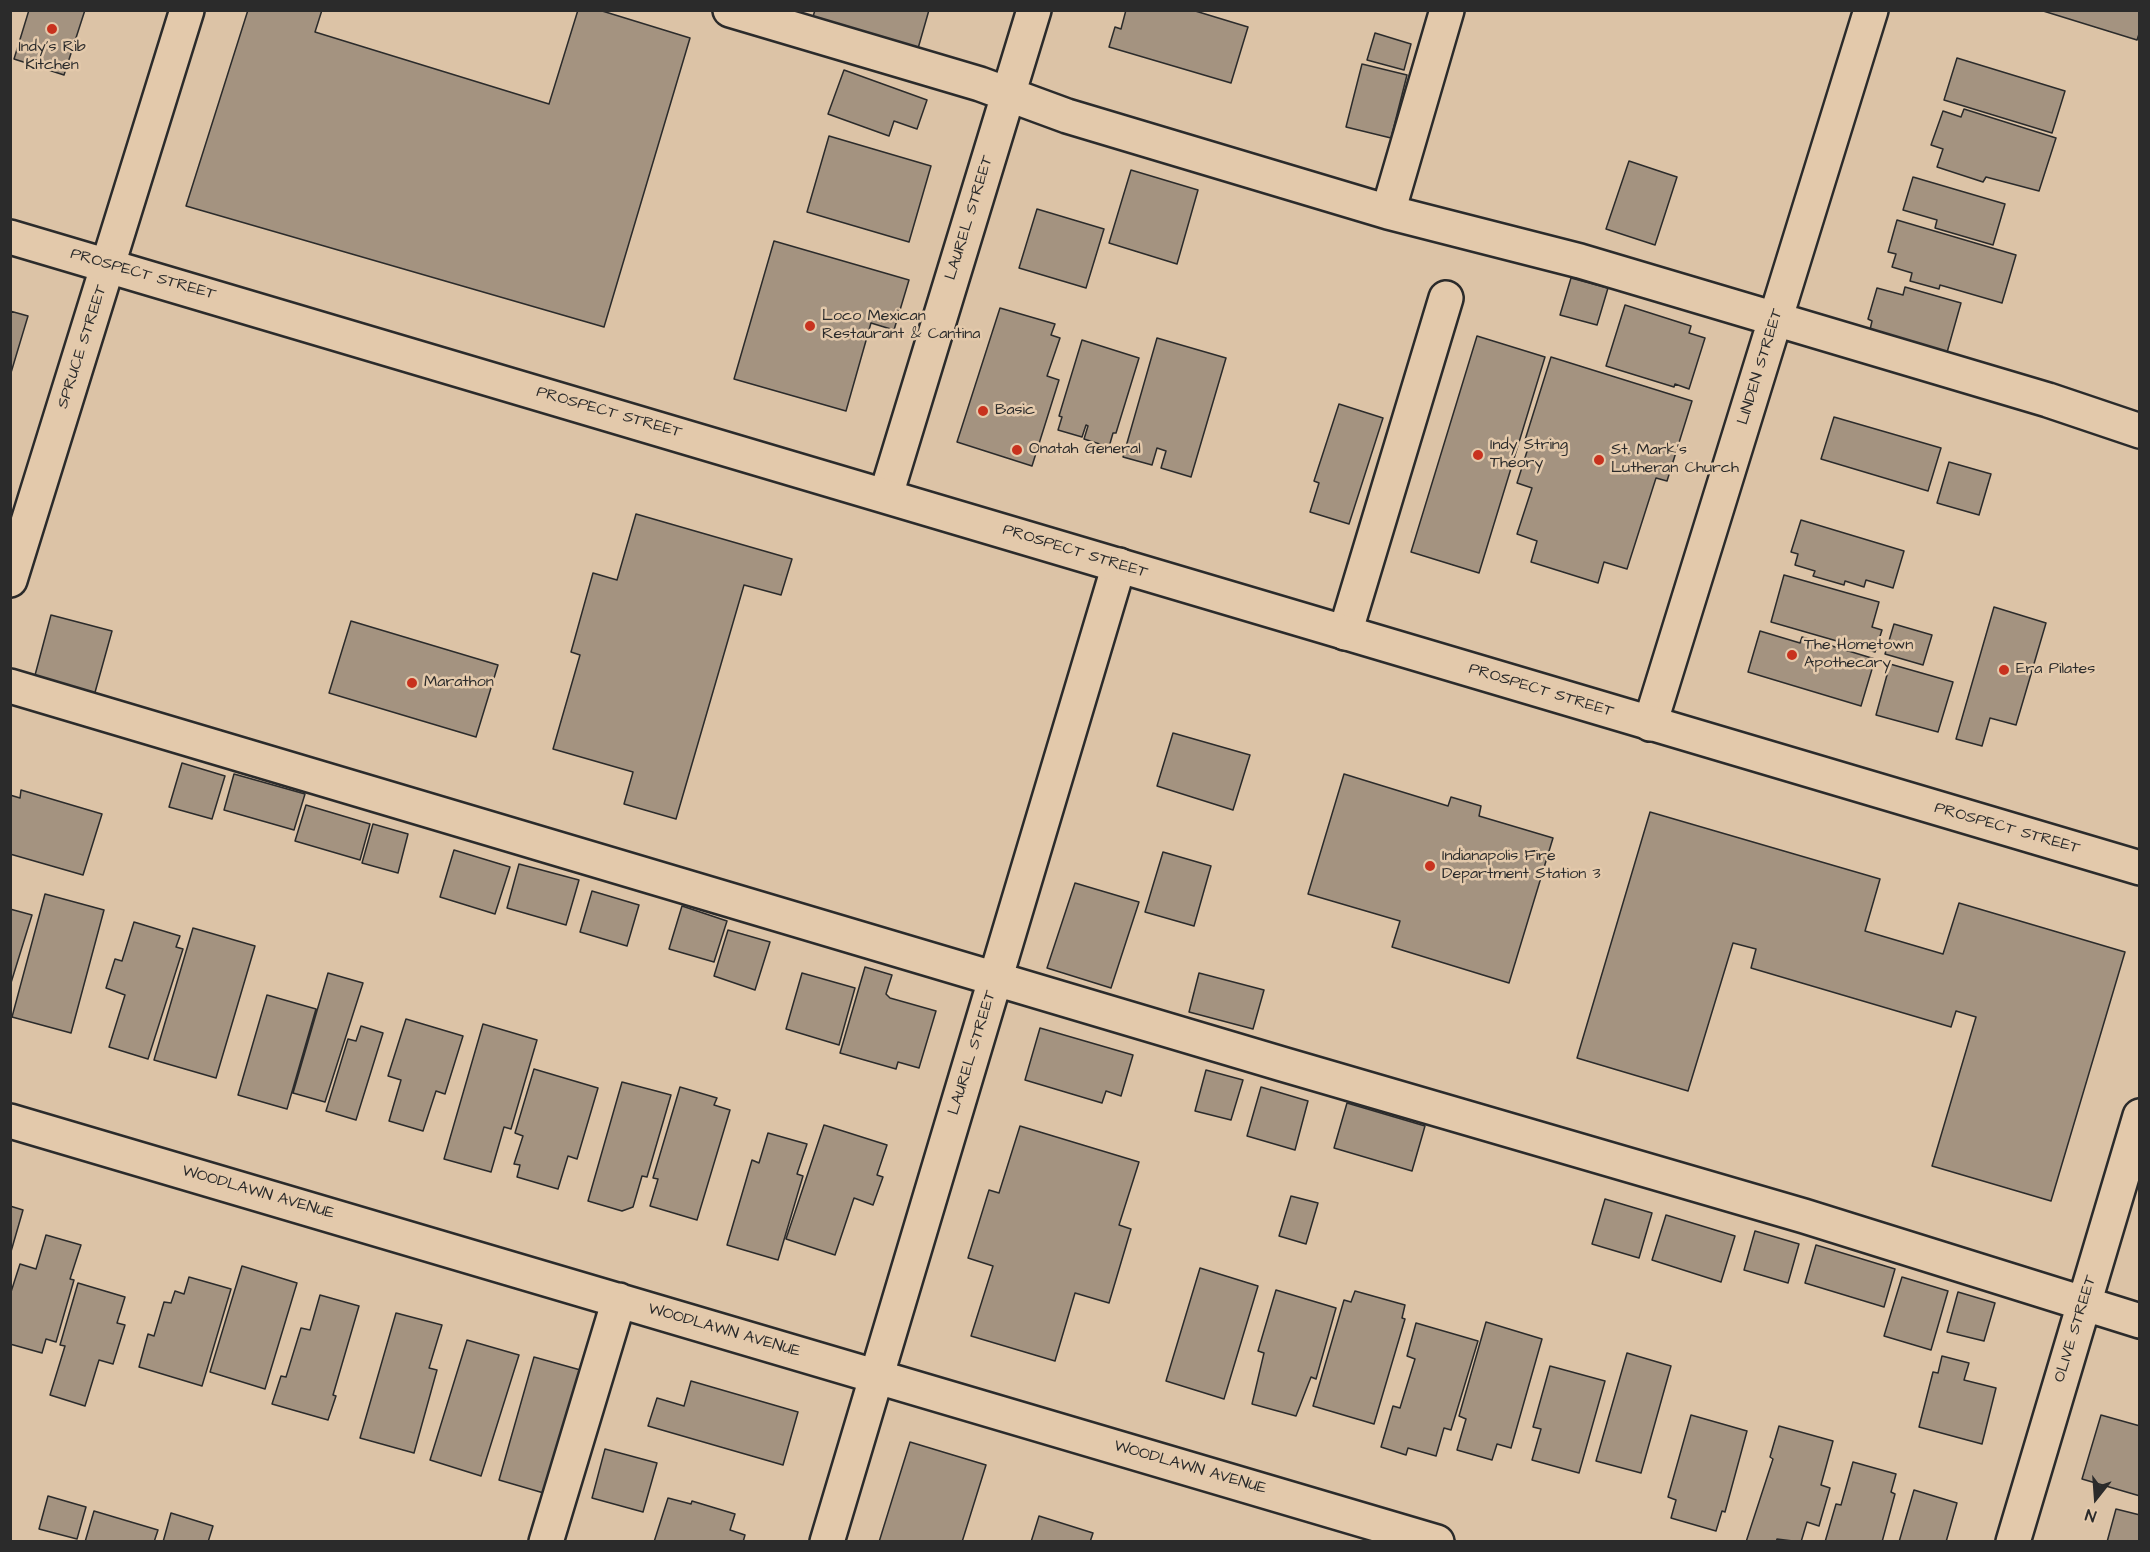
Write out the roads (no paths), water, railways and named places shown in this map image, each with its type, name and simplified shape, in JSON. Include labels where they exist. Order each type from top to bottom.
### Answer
[{"type":"street","name":"SPRUCE STREET","points":[[10,580],[110,265],[187,10]]},
{"type":"street","points":[[730,10],[1008,94],[1067,116],[1388,212],[1580,261],[2048,400],[2139,431]]},
{"type":"street","name":"LAUREL STREET","points":[[886,495],[1034,10]]},
{"type":"street","points":[[1388,212],[1447,10]]},
{"type":"street","name":"LINDEN STREET","points":[[1650,724],[1871,10]]},
{"type":"street","name":"PROSPECT STREET","points":[[10,237],[2139,868]]},
{"type":"street","points":[[1345,633],[1446,298]]},
{"type":"street","name":"LAUREL STREET","points":[[827,1542],[1119,565]]},
{"type":"street","points":[[10,686],[995,979],[1804,1216],[2139,1321]]},
{"type":"street","name":"OLIVE STREET","points":[[2013,1542],[2139,1116]]},
{"type":"street","name":"WOODLAWN AVENUE","points":[[10,1121],[1437,1542]]},
{"type":"street","points":[[546,1542],[619,1300]]},
{"type":"place","name":"Indy's Rib Kitchen","points":[[52,29]]},
{"type":"place","name":"Loco Mexican Restaurant & Cantina","points":[[810,326]]},
{"type":"place","name":"Basic","points":[[983,411]]},
{"type":"place","name":"Onatah General","points":[[1017,450]]},
{"type":"place","name":"Indy String Theory","points":[[1478,455]]},
{"type":"place","name":"St. Mark's Lutheran Church","points":[[1599,460]]},
{"type":"place","name":"The Hometown Apothecary","points":[[1792,655]]},
{"type":"place","name":"Era Pilates","points":[[2004,670]]},
{"type":"place","name":"Marathon","points":[[412,683]]},
{"type":"place","name":"Indianapolis Fire Department Station 3","points":[[1430,866]]}]
